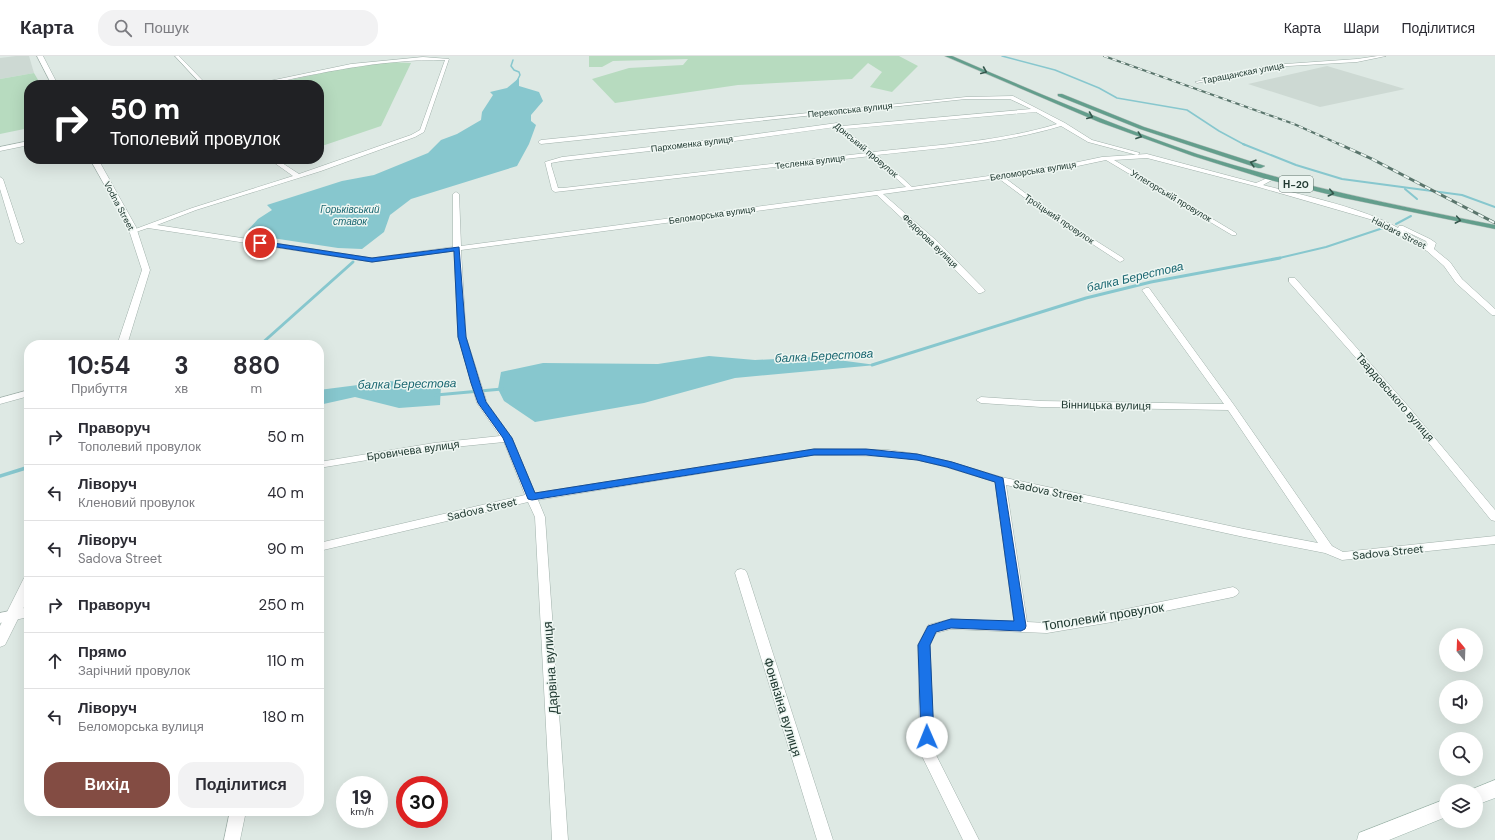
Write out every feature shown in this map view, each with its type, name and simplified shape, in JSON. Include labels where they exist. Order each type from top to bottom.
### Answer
[{"type":"main road","name":"Н-20","points":[[948,56],[1103,122],[1195,155],[1272,178],[1373,203],[1495,227]]},
{"type":"main road","name":"Н-20","points":[[1052,92],[1114,117],[1208,150],[1270,168]]},
{"type":"main road","points":[[1195,155],[1208,150]]},
{"type":"main road","name":"Н-20","points":[[1314,180],[1406,203],[1495,219]]},
{"type":"street","points":[[40,56],[52,80]]},
{"type":"street","points":[[177,56],[200,80]]},
{"type":"street","name":"Таращанская улица","points":[[1196,82],[1271,66],[1322,61],[1354,60],[1384,56]]},
{"type":"street","points":[[133,231],[194,209],[319,170],[413,136],[422,131],[447,59],[398,59],[370,61],[280,80]]},
{"type":"street","name":"Перекопська вулиця","points":[[541,142],[991,96],[1011,97],[1063,124],[1090,141],[1147,156]]},
{"type":"street","name":"Пархоменка вулиця","points":[[555,190],[548,162],[562,159],[839,127],[1037,110]]},
{"type":"street","name":"Донський провулок","points":[[821,113],[826,117]]},
{"type":"street","name":"Донський провулок","points":[[832,121],[910,188]]},
{"type":"street","name":"Тесленка вулиця","points":[[555,190],[873,155],[1001,139],[1033,133],[1063,124]]},
{"type":"street","points":[[0,149],[24,143]]},
{"type":"street","name":"Беломорська вулиця","points":[[148,226],[372,260],[878,193],[1108,159],[1147,156],[1257,185]]},
{"type":"street","name":"Углегорськiй провулок","points":[[1108,159],[1234,234]]},
{"type":"street","name":"Vodna Street","points":[[97,164],[133,231],[146,270],[124,340]]},
{"type":"street","points":[[279,164],[297,176]]},
{"type":"street","name":"Троїцький провулок","points":[[999,176],[1050,214],[1120,260]]},
{"type":"street","points":[[1257,185],[1272,178]]},
{"type":"street","points":[[0,179],[20,242]]},
{"type":"street","name":"Haidara Street","points":[[1257,185],[1375,219],[1430,249],[1447,264],[1459,281],[1495,313]]},
{"type":"street","name":"Федорова вулиця","points":[[878,193],[935,244],[981,291]]},
{"type":"street","name":"Дарвіна вулиця","points":[[456,194],[457,249],[462,337],[482,403],[507,438],[540,517],[560,840]]},
{"type":"street","name":"Твардовського вулиця","points":[[1292,280],[1405,408],[1495,517]]},
{"type":"street","points":[[1146,290],[1231,407],[1328,549]]},
{"type":"street","points":[[0,401],[24,394]]},
{"type":"street","name":"Вінницька вулиця","points":[[981,400],[1041,404],[1231,407]]},
{"type":"street","name":"Бровичева вулиця","points":[[324,464],[434,446],[507,438]]},
{"type":"street","name":"Sadova Street","points":[[324,546],[532,497],[814,452],[861,452],[917,457],[948,464],[1000,480],[1244,533],[1328,549],[1342,556],[1495,540]]},
{"type":"street","points":[[1000,480],[1021,626]]},
{"type":"street","name":"Фонвізіна вулиця","points":[[741,573],[825,840]]},
{"type":"street","points":[[0,642],[6,617],[24,590]]},
{"type":"street","name":"Тополевий провулок","points":[[971,840],[928,752],[924,645],[932,629],[951,624],[1047,628],[1233,592]]},
{"type":"street","points":[[6,617],[24,613]]},
{"type":"street","points":[[1483,793],[1495,789]]},
{"type":"street","points":[[1366,840],[1439,811]]},
{"type":"street","points":[[232,840],[237,816]]},
{"type":"shaded area","points":[[29,56],[34,73],[0,79],[0,58]]},
{"type":"shaded area","points":[[1327,66],[1405,89],[1320,107],[1248,84]]},
{"type":"green space","points":[[589,56],[899,56],[918,66],[892,92],[870,87],[882,72],[868,63],[852,79],[738,85],[615,103],[592,79],[629,68],[683,65],[688,59],[613,61],[602,67],[589,67]]},
{"type":"green space","points":[[391,62],[411,63],[381,126],[324,145],[324,80],[290,80],[344,68]]},
{"type":"green space","points":[[34,73],[38,80],[24,80],[24,129],[0,134],[0,79]]},
{"type":"water","name":"Горьківський ставок","points":[[519,78],[519,86],[539,92],[543,101],[531,115],[531,121],[536,125],[529,144],[517,166],[411,199],[390,215],[384,232],[362,249],[338,248],[252,235],[248,230],[258,219],[272,210],[267,205],[342,181],[374,175],[428,153],[441,140],[457,134],[481,120],[482,112],[493,95],[490,92],[507,88]]},
{"type":"water","points":[[709,356],[755,360],[815,357],[876,365],[735,378],[644,403],[535,422],[504,401],[498,389],[501,372],[543,363],[658,364]]},
{"type":"water","points":[[389,381],[441,385],[440,405],[399,408],[355,397],[324,404],[324,389]]},
{"type":"waterway","name":"балка Берестова","points":[[1002,56],[1055,70],[1099,88],[1117,98],[1187,110],[1219,131],[1244,144]]},
{"type":"waterway","points":[[513,60],[511,66],[514,70],[519,72],[520,75],[517,81]]},
{"type":"waterway","name":"балка Берестова","points":[[1244,144],[1296,165],[1342,179],[1462,195],[1495,207]]},
{"type":"waterway","name":"балка Берестова","points":[[1405,189],[1417,199]]},
{"type":"waterway","name":"балка Берестова","points":[[1396,224],[1411,216]]},
{"type":"waterway","name":"балка Берестова","points":[[1276,259],[1326,247],[1386,227]]},
{"type":"waterway","name":"балка Берестова","points":[[872,365],[1086,298],[1151,282],[1276,259]]},
{"type":"waterway","points":[[266,340],[353,262]]},
{"type":"waterway","name":"балка Берестова","points":[[436,395],[502,389]]},
{"type":"waterway","name":"балка Берестова","points":[[0,476],[24,469]]},
{"type":"railway","points":[[1104,56],[1294,124],[1341,145]]},
{"type":"railway","points":[[1339,144],[1372,159],[1495,223]]},
{"type":"route","points":[[260,243],[372,260],[457,249],[462,337],[482,403],[507,438],[532,497],[814,452],[888,453],[917,457],[948,464],[1000,480],[1021,626],[951,624],[932,629],[924,645],[927,737]]}]
